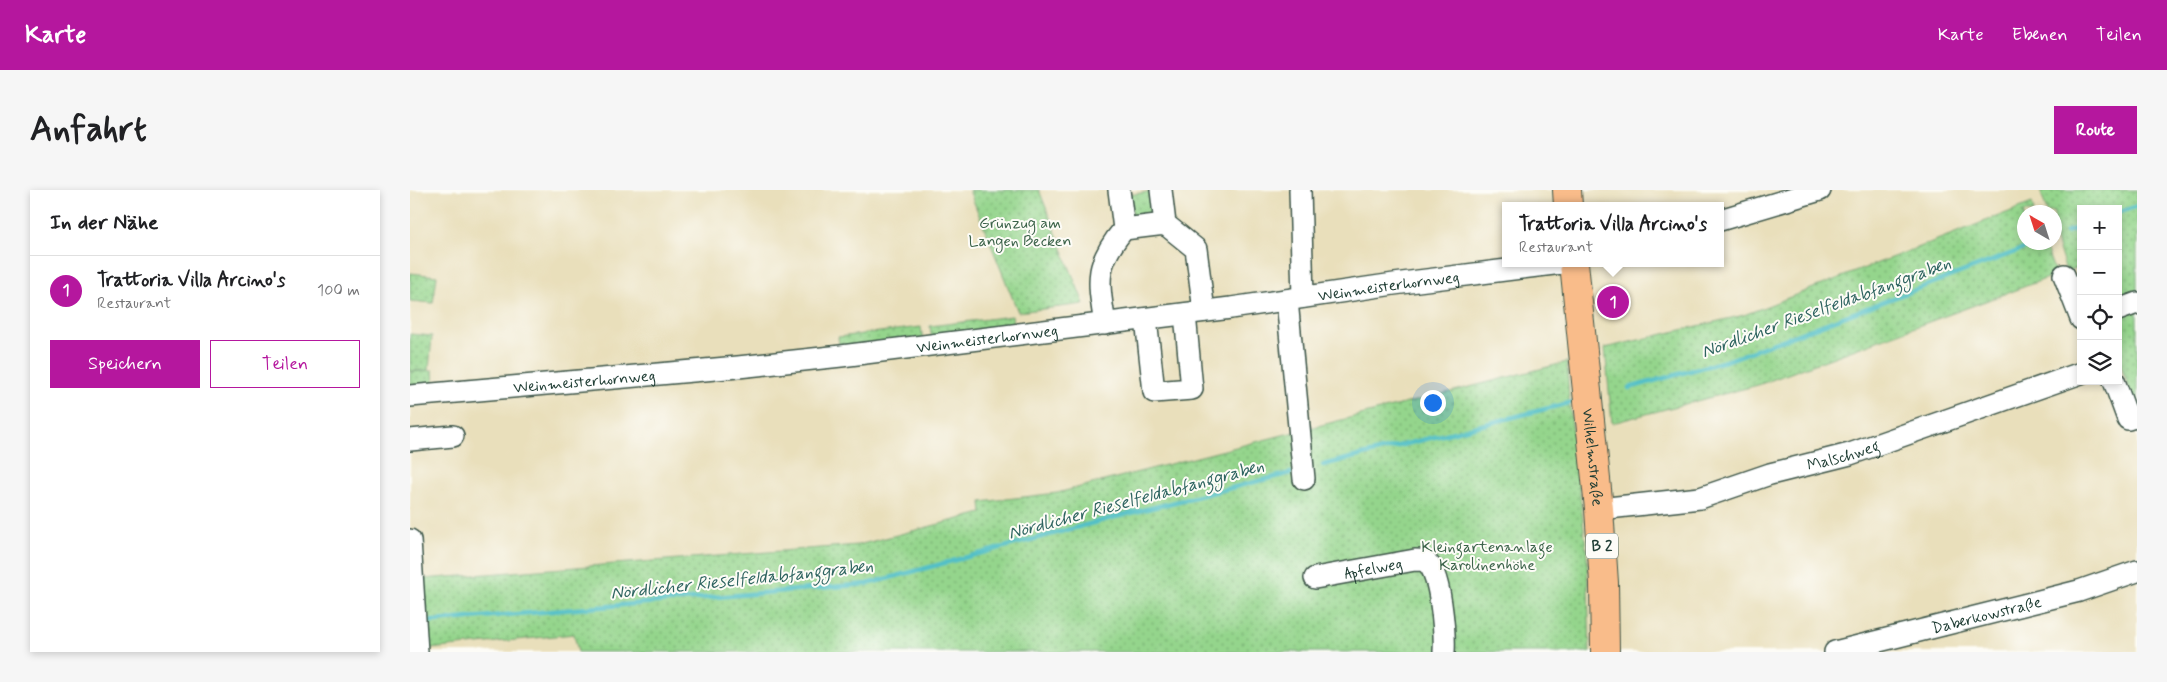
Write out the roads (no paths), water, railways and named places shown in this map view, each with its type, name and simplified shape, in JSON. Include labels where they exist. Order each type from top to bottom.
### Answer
[{"type":"main road","name":"Wilhelmstraße","points":[[1574,267],[1599,509],[1604,583],[1602,651]]},
{"type":"street","points":[[1105,324],[1100,290],[1100,270],[1106,253],[1124,229],[1119,190]]},
{"type":"street","points":[[1146,319],[1154,392],[1192,389],[1196,249],[1165,224],[1161,190]]},
{"type":"street","points":[[1300,190],[1295,299],[1304,480]]},
{"type":"street","points":[[1724,219],[1812,191]]},
{"type":"street","points":[[1124,229],[1165,224]]},
{"type":"street","name":"Weinmeisterhornweg","points":[[410,396],[807,360],[1194,313],[1532,267]]},
{"type":"street","points":[[2064,275],[2077,309]]},
{"type":"street","name":"Malschweg","points":[[1599,509],[1700,498],[1770,474],[1850,454],[2077,374]]},
{"type":"street","points":[[2116,385],[2132,418]]},
{"type":"street","points":[[410,440],[453,436]]},
{"type":"street","points":[[410,540],[418,652]]},
{"type":"street","name":"Apfelweg","points":[[1315,578],[1415,560],[1427,562],[1434,569],[1438,581],[1444,652]]},
{"type":"street","name":"Daberkowstraße","points":[[1835,652],[2079,591],[2137,572]]},
{"type":"waterway","name":"Nördlicher Rieselfeldabfanggraben","points":[[2122,212],[2137,206]]},
{"type":"waterway","name":"Nördlicher Rieselfeldabfanggraben","points":[[2066,232],[2077,228]]},
{"type":"waterway","name":"Nördlicher Rieselfeldabfanggraben","points":[[1629,388],[1729,360],[2020,250]]},
{"type":"waterway","name":"Nördlicher Rieselfeldabfanggraben","points":[[1323,465],[1573,402]]},
{"type":"waterway","name":"Nördlicher Rieselfeldabfanggraben","points":[[423,622],[867,584],[1123,515],[1291,473]]},
{"type":"place","name":"Trattoria Villa Arcino's","points":[[1613,302]]},
{"type":"park label","name":"Grünzug am Langen Becken","points":[[1020,231]]},
{"type":"park label","name":"Kleingartenanlage Karolinenhöhe","points":[[1487,555]]}]
